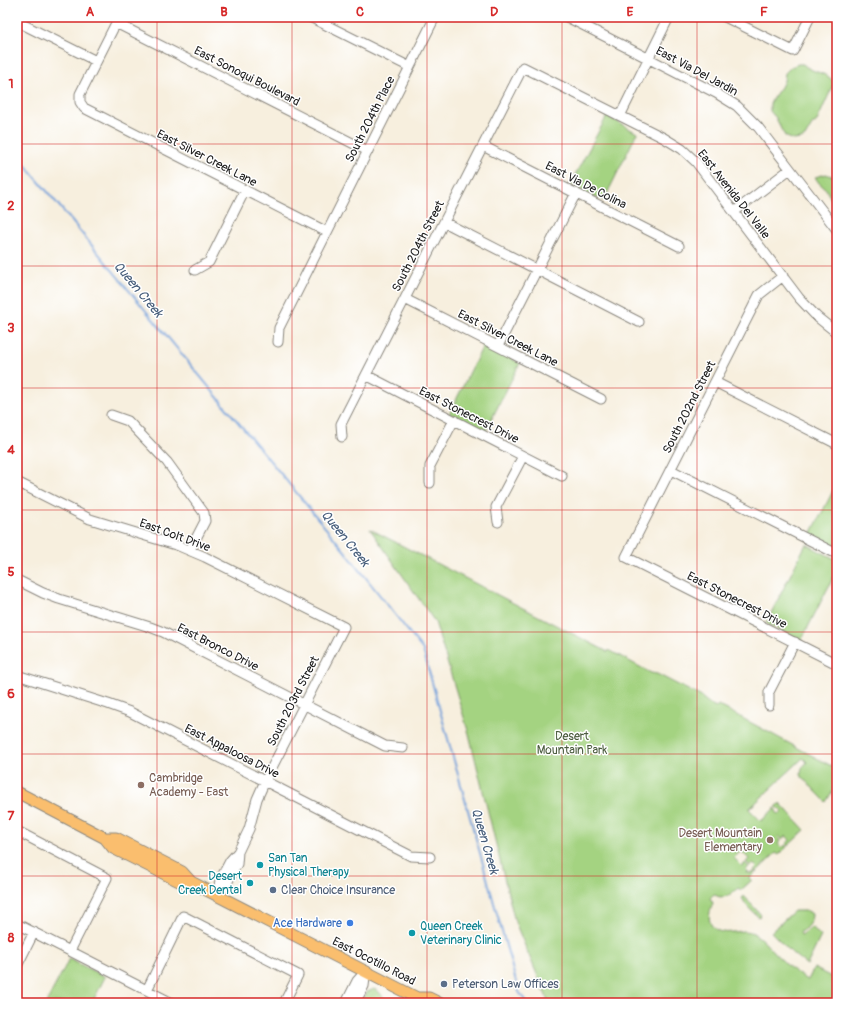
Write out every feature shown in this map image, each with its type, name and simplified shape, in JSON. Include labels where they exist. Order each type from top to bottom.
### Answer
[{"type":"main road","name":"East Ocotillo Road","points":[[17,792],[105,838],[116,838],[182,872],[191,882],[366,971],[419,1000],[429,998],[439,1003]]},
{"type":"street","points":[[310,17],[410,67]]},
{"type":"street","name":"South 204th Place","points":[[278,342],[279,328],[435,17]]},
{"type":"street","name":"East Via Del Jardin","points":[[567,17],[716,93],[737,106],[758,127],[837,230]]},
{"type":"street","points":[[620,116],[669,17]]},
{"type":"street","points":[[725,17],[793,51],[810,17]]},
{"type":"street","points":[[17,23],[20,23],[96,61],[117,20]]},
{"type":"street","name":"East Sonoqui Boulevard","points":[[117,20],[368,151]]},
{"type":"street","name":"East Silver Creek Lane","points":[[96,61],[80,94],[80,102],[84,108],[327,232]]},
{"type":"street","name":"East Avenida Del Valle","points":[[523,67],[664,138],[682,149],[696,162],[799,298],[817,317],[837,333]]},
{"type":"street","name":"South 204th Street","points":[[342,437],[340,424],[523,67]]},
{"type":"street","name":"East Via De Colina","points":[[483,146],[679,246]]},
{"type":"street","points":[[734,212],[790,169]]},
{"type":"street","points":[[195,270],[209,262],[245,190]]},
{"type":"street","points":[[498,346],[576,193]]},
{"type":"street","points":[[444,222],[639,322]]},
{"type":"street","name":"South 202nd Street","points":[[626,557],[759,295],[783,276]]},
{"type":"street","name":"East Silver Creek Lane","points":[[405,299],[601,398]]},
{"type":"street","name":"East Stonecrest Drive","points":[[366,375],[562,476]]},
{"type":"street","points":[[715,382],[837,444]]},
{"type":"street","points":[[111,415],[128,421],[167,462],[204,513],[205,521],[190,550]]},
{"type":"street","points":[[430,483],[430,466],[454,420]]},
{"type":"street","points":[[498,522],[496,507],[523,456]]},
{"type":"street","points":[[671,470],[837,554]]},
{"type":"street","name":"East Colt Drive","points":[[17,482],[90,519],[190,550],[344,628]]},
{"type":"street","name":"East Stonecrest Drive","points":[[626,557],[837,664]]},
{"type":"street","name":"East Bronco Drive","points":[[17,580],[59,599],[163,632],[385,746],[403,748]]},
{"type":"street","name":"South 203rd Street","points":[[217,896],[220,880],[230,861],[238,852],[249,829],[257,799],[265,781],[344,628]]},
{"type":"street","points":[[769,705],[769,692],[794,642]]},
{"type":"street","name":"East Appaloosa Drive","points":[[17,675],[130,712],[410,856],[430,858]]},
{"type":"street","points":[[17,831],[107,878],[70,951]]},
{"type":"street","points":[[147,990],[183,916],[298,975],[284,1003]]},
{"type":"street","points":[[17,924],[172,1003]]},
{"type":"street","points":[[17,966],[34,932]]},
{"type":"street","points":[[346,1003],[357,981],[366,971]]},
{"type":"street","points":[[355,1003],[364,986],[366,971]]},
{"type":"green space","points":[[798,64],[803,64],[811,70],[828,76],[834,83],[817,121],[812,125],[805,137],[793,140],[785,136],[776,118],[770,111],[770,104],[784,81],[785,73],[791,67]]},
{"type":"green space","points":[[607,116],[637,133],[604,200],[592,196],[570,184]]},
{"type":"green space","points":[[826,174],[837,178],[837,211],[826,189],[815,177]]},
{"type":"green space","points":[[484,344],[520,363],[485,432],[449,414]]},
{"type":"green space","points":[[837,483],[837,550],[810,536]]},
{"type":"green space","name":"Desert Mountain Park","points":[[370,529],[608,652],[609,650],[651,673],[657,674],[700,696],[710,704],[716,707],[718,705],[837,769],[837,783],[826,802],[802,777],[802,768],[807,762],[803,758],[749,809],[761,821],[775,808],[777,813],[780,814],[782,810],[776,807],[780,803],[805,830],[788,846],[786,844],[790,840],[786,836],[782,839],[779,836],[778,837],[781,840],[778,844],[782,848],[785,845],[787,847],[779,855],[776,853],[756,872],[754,870],[757,867],[753,863],[750,866],[746,862],[749,859],[741,851],[734,858],[742,866],[745,863],[749,867],[746,870],[746,873],[748,872],[750,874],[753,871],[755,873],[750,878],[752,880],[741,890],[738,888],[727,896],[720,897],[714,894],[710,898],[713,903],[709,919],[714,928],[718,931],[748,931],[753,933],[805,979],[808,980],[814,968],[837,980],[837,1003],[549,1003],[515,922],[469,734],[435,622]]},
{"type":"green space","points":[[806,544],[837,560],[837,570],[801,641],[766,623]]},
{"type":"green space","points":[[744,896],[761,915],[759,917],[745,904],[742,898]]},
{"type":"green space","points":[[794,911],[808,911],[812,914],[809,924],[800,932],[801,935],[811,927],[821,936],[807,965],[793,954],[771,932]]},
{"type":"green space","points":[[69,959],[105,977],[92,1003],[46,1003]]},
{"type":"green space","points":[[374,989],[378,991],[385,999],[395,1003],[363,1003],[363,999],[367,992]]},
{"type":"waterway","name":"Queen Creek","points":[[17,155],[348,555],[423,650],[519,992],[527,1003]]},
{"type":"place","name":"Cambridge Academy - East","points":[[141,785]]},
{"type":"place","name":"Desert Mountain Elementary","points":[[770,840]]},
{"type":"place","name":"San Tan Physical Therapy","points":[[260,865]]},
{"type":"place","name":"Desert Creek Dental","points":[[250,883]]},
{"type":"place","name":"Clear Choice Insurance","points":[[273,890]]},
{"type":"place","name":"Ace Hardware","points":[[350,923]]},
{"type":"place","name":"Queen Creek Veterinary Clinic","points":[[412,933]]},
{"type":"place","name":"Peterson Law Offices","points":[[444,984]]}]
